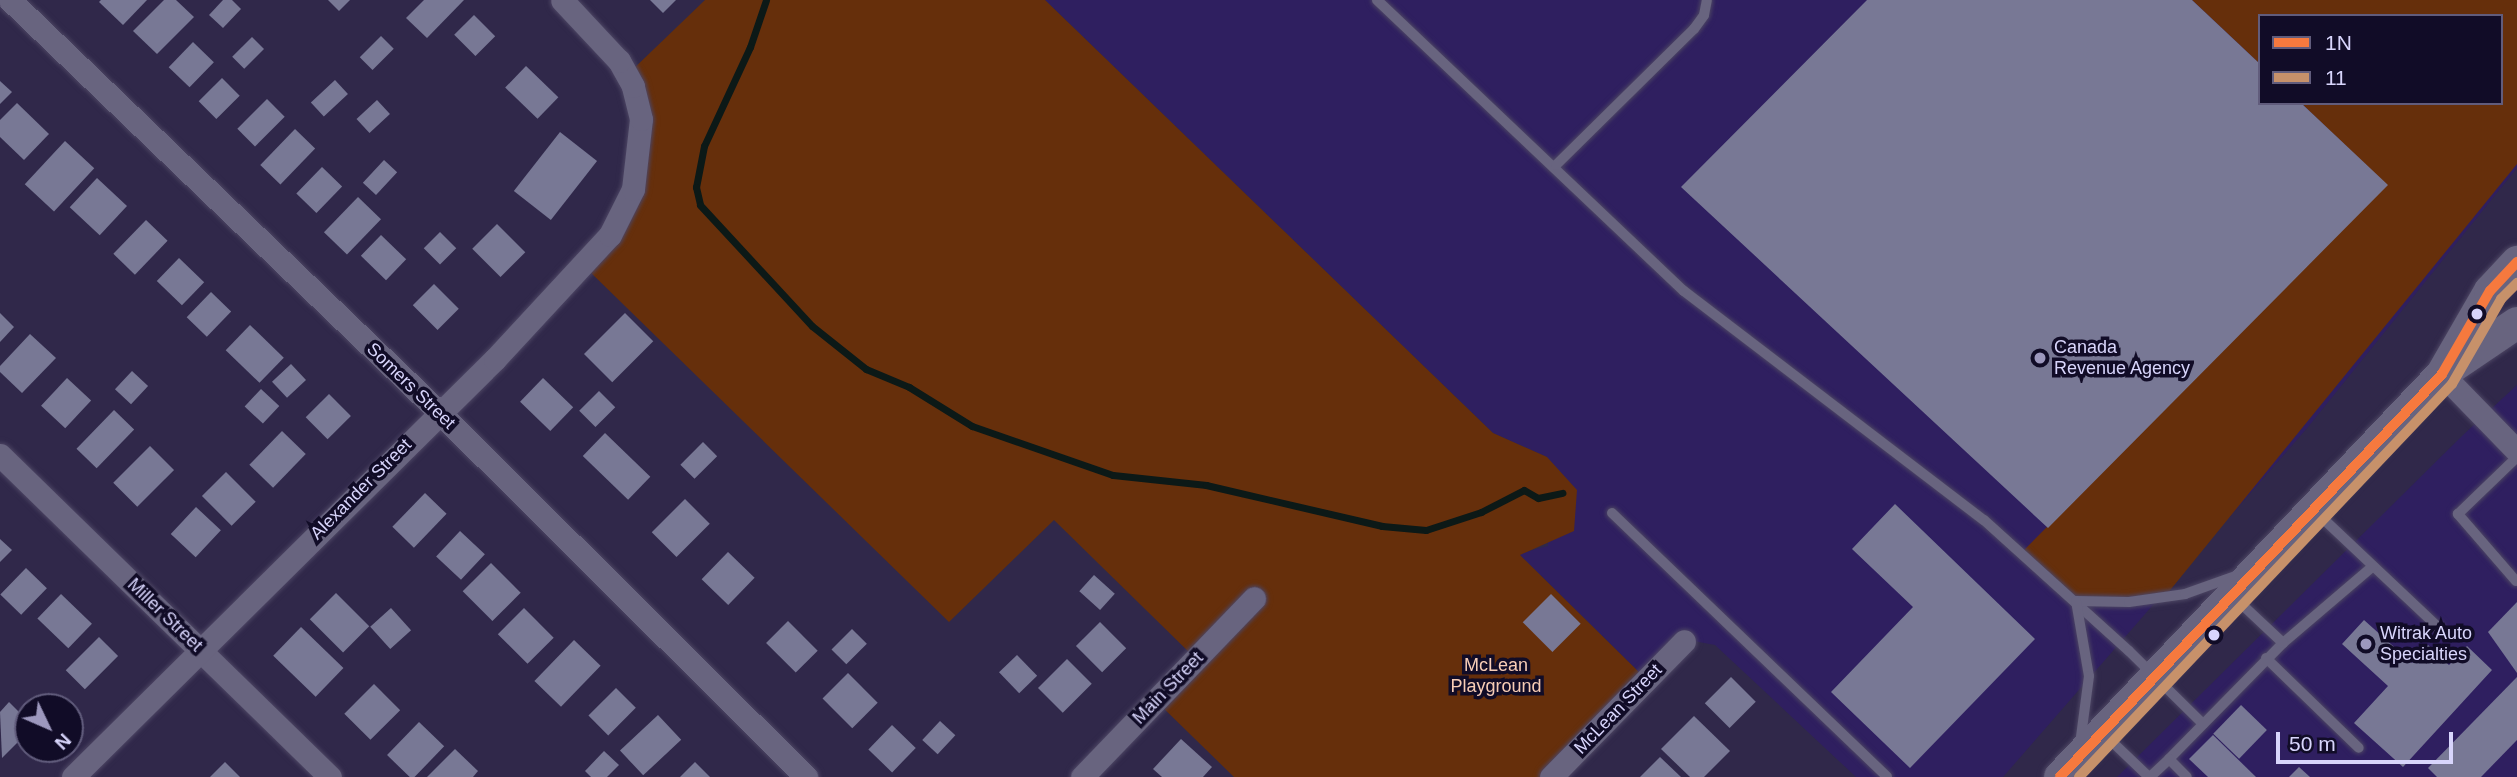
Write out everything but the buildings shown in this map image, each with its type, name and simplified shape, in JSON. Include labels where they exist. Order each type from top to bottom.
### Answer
[{"type":"main road","points":[[2442,374],[2490,291],[2517,262]]},
{"type":"main road","points":[[2068,768],[2156,679],[2442,374],[2517,323]]},
{"type":"street","name":"Somers Street","points":[[10,0],[439,412],[806,777]]},
{"type":"street","name":"Alexander Street","points":[[73,777],[593,257],[633,189],[641,119],[633,86],[606,45],[562,0]]},
{"type":"street","points":[[2442,374],[2517,451]]},
{"type":"street","name":"Miller Street","points":[[0,455],[330,777]]},
{"type":"street","name":"Main Street","points":[[1082,777],[1254,598]]},
{"type":"street","name":"McLean Street","points":[[1551,777],[1684,641]]},
{"type":"lane","points":[[1377,0],[1556,165],[1684,291],[1761,353],[1885,441],[2076,601],[2203,724]]},
{"type":"lane","points":[[1556,165],[1694,29],[1704,15],[1707,0]]},
{"type":"lane","points":[[2516,582],[2458,514],[2517,457]]},
{"type":"lane","points":[[2314,511],[2440,629]]},
{"type":"lane","points":[[1612,513],[1887,777]]},
{"type":"lane","points":[[2103,733],[2149,777],[2266,658],[2373,566]]},
{"type":"lane","points":[[2076,601],[2129,602],[2185,594],[2260,567]]},
{"type":"lane","points":[[2234,596],[2283,643]]},
{"type":"lane","points":[[2068,768],[2090,676],[2076,601]]},
{"type":"lane","points":[[2266,658],[2359,748]]},
{"type":"lane","points":[[2169,759],[2187,777]]},
{"type":"shaded area","points":[[1045,0],[2517,0],[2517,168],[2308,427],[2003,777],[1856,777],[1715,645],[1683,639],[1645,678],[1519,554],[1548,546],[1547,457],[1493,433]]},
{"type":"shaded area","points":[[2517,385],[2517,777],[2117,777],[2463,435]]},
{"type":"green space","name":"McLean Playground","points":[[705,0],[1045,0],[1493,433],[1547,457],[1577,490],[1574,531],[1520,555],[1645,678],[1548,777],[1234,777],[1154,699],[1194,657],[1054,520],[949,622],[587,269],[637,189],[629,73]]},
{"type":"green space","points":[[2192,0],[2517,0],[2517,164],[2167,594],[2076,601],[2022,552],[2387,185],[2303,105],[2503,105],[2503,14],[2258,14],[2258,62]]},
{"type":"waterway","points":[[766,0],[750,47],[704,146],[696,187],[700,205],[812,326],[866,369],[909,387],[972,426],[1113,475],[1206,485],[1382,526],[1426,530],[1481,512],[1524,490],[1538,498],[1562,493]]},
{"type":"transit line","name":"1N","points":[[2060,777],[2442,374],[2490,291],[2517,262]]},
{"type":"transit line","name":"11","points":[[2079,777],[2452,384],[2501,299],[2517,283]]},
{"type":"place","name":"Canada Revenue Agency","points":[[2040,358]]},
{"type":"place","name":"Witrak Auto Specialties","points":[[2366,644]]}]
